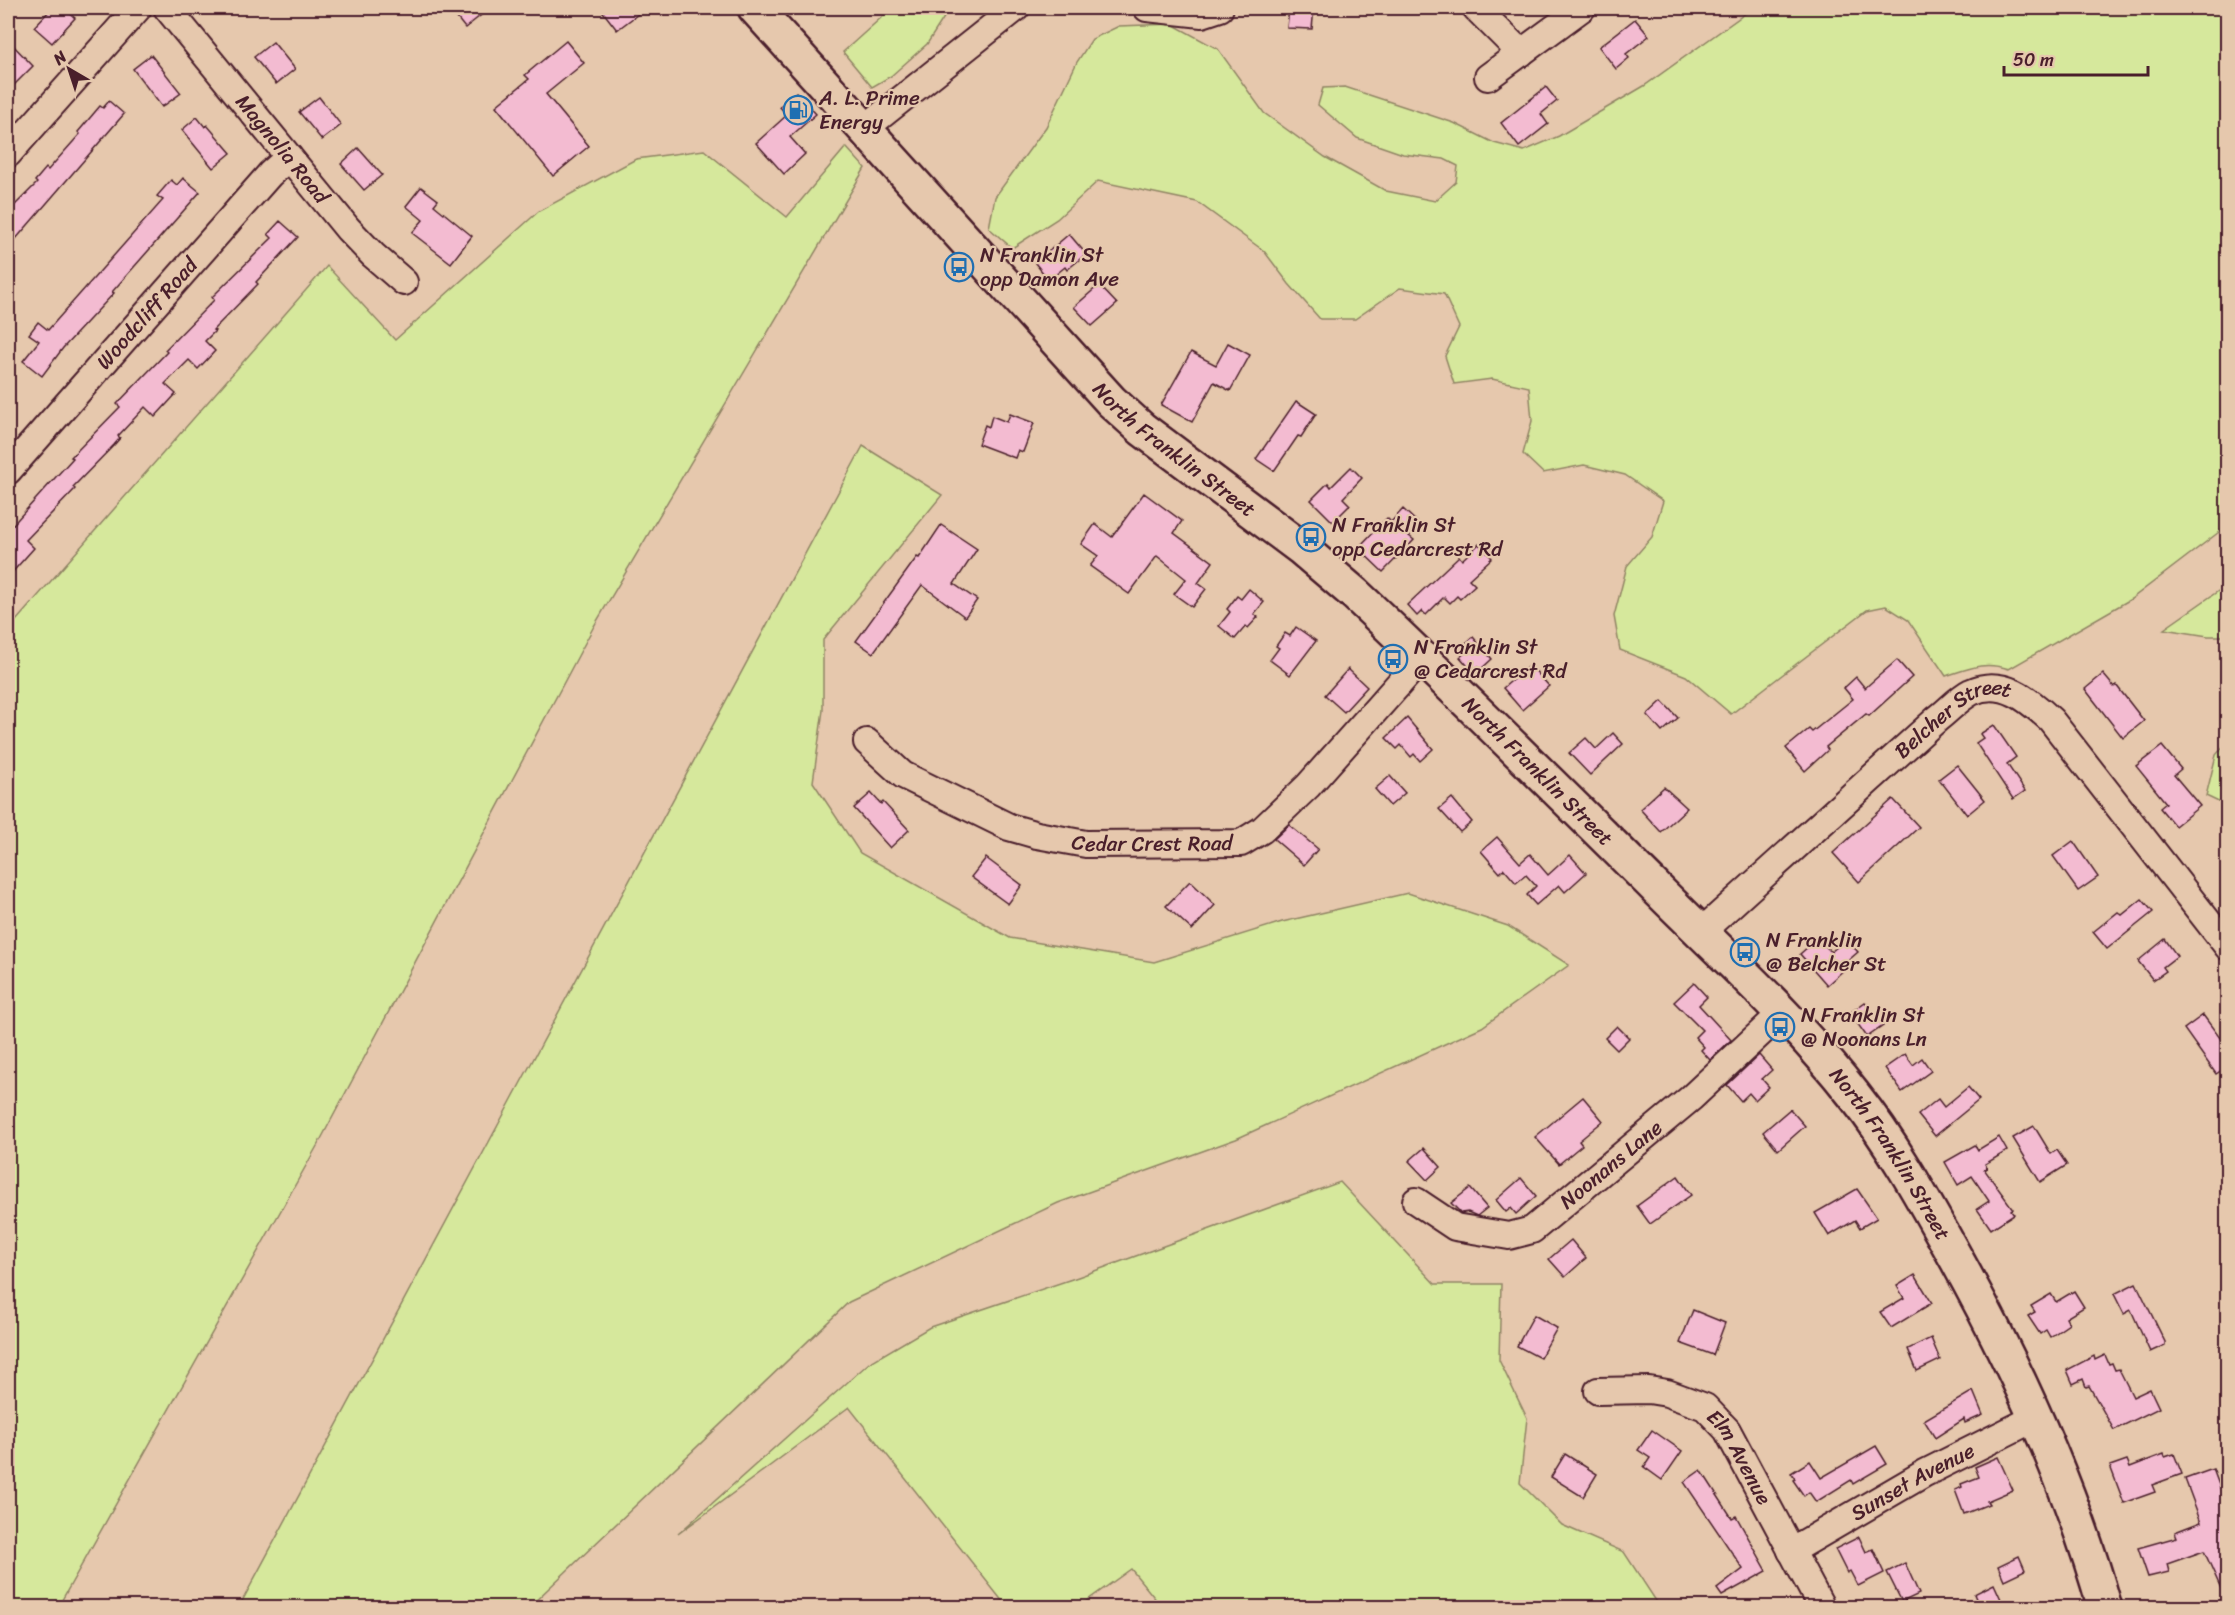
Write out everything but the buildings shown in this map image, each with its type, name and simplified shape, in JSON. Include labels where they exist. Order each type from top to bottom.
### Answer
[{"type":"main road","name":"North Franklin Street","points":[[755,8],[1111,401],[1150,435],[1323,566],[1422,658],[1782,1013],[1855,1096],[1907,1172],[1975,1292],[2020,1381],[2068,1497],[2105,1608]]},
{"type":"street","points":[[8,154],[138,8]]},
{"type":"street","name":"Magnolia Road","points":[[167,8],[355,237],[404,282]]},
{"type":"street","points":[[864,129],[1016,8]]},
{"type":"street","points":[[1147,8],[1202,14],[1220,8]]},
{"type":"street","points":[[1476,8],[1521,53]]},
{"type":"street","points":[[1488,77],[1582,8]]},
{"type":"street","name":"Woodcliff Road","points":[[8,471],[270,174],[289,157]]},
{"type":"street","name":"Cedar Crest Road","points":[[867,742],[903,775],[1008,827],[1036,835],[1086,844],[1241,843],[1262,830],[1308,786],[1422,658]]},
{"type":"street","name":"Belcher Street","points":[[1701,932],[1937,719],[1971,692],[1995,686],[2016,692],[2034,704],[2051,720],[2228,947]]},
{"type":"street","name":"Noonans Lane","points":[[1416,1201],[1455,1227],[1509,1236],[1532,1230],[1691,1098],[1782,1013]]},
{"type":"street","name":"Elm Avenue","points":[[1598,1391],[1649,1390],[1667,1393],[1705,1407],[1727,1430],[1822,1608]]},
{"type":"street","name":"Sunset Avenue","points":[[1791,1551],[1925,1473],[2036,1418]]},
{"type":"green space","points":[[892,8],[950,8],[927,44],[891,76],[872,87],[843,52]]},
{"type":"green space","points":[[1753,8],[2227,8],[2227,526],[2131,599],[2009,669],[1984,666],[1946,676],[1908,620],[1886,606],[1867,610],[1731,714],[1686,676],[1620,650],[1614,616],[1627,566],[1652,537],[1663,501],[1625,475],[1584,465],[1543,473],[1523,454],[1532,421],[1529,387],[1492,379],[1454,384],[1445,356],[1459,327],[1444,294],[1400,288],[1355,319],[1320,319],[1264,251],[1197,202],[1098,181],[1057,219],[1012,248],[989,228],[995,197],[1046,127],[1077,62],[1092,39],[1119,26],[1172,24],[1218,49],[1264,113],[1325,157],[1386,191],[1435,201],[1456,182],[1458,166],[1444,159],[1403,154],[1357,138],[1318,105],[1323,88],[1345,87],[1454,123],[1494,143],[1524,151],[1559,136],[1644,86]]},
{"type":"green space","points":[[846,147],[865,168],[594,626],[321,1139],[58,1607],[8,1607],[8,630],[327,266],[395,340],[539,211],[636,159],[704,150],[787,217]]},
{"type":"green space","points":[[863,446],[942,495],[823,640],[823,710],[813,782],[860,853],[1010,938],[1154,962],[1282,922],[1408,893],[1508,926],[1569,965],[1482,1027],[1236,1139],[1058,1203],[849,1302],[529,1607],[239,1607]]},
{"type":"green space","points":[[2227,585],[2227,636],[2208,636],[2164,629]]},
{"type":"green space","points":[[2227,742],[2227,806],[2206,796],[2216,755]]},
{"type":"green space","points":[[1340,1182],[1435,1284],[1501,1284],[1499,1360],[1527,1418],[1520,1483],[1562,1525],[1624,1552],[1660,1607],[1162,1607],[1131,1569],[1078,1607],[1007,1607],[849,1407],[678,1534],[869,1363],[930,1327],[1078,1277]]},
{"type":"place","name":"A. L. Prime Energy","points":[[798,110]]},
{"type":"place","name":"N Franklin St opp Damon Ave","points":[[959,267]]},
{"type":"place","name":"N Franklin St opp Cedarcrest Rd","points":[[1311,537]]},
{"type":"place","name":"N Franklin St @ Cedarcrest Rd","points":[[1393,659]]},
{"type":"place","name":"N Franklin @ Belcher St","points":[[1745,952]]},
{"type":"place","name":"N Franklin St @ Noonans Ln","points":[[1780,1027]]}]
